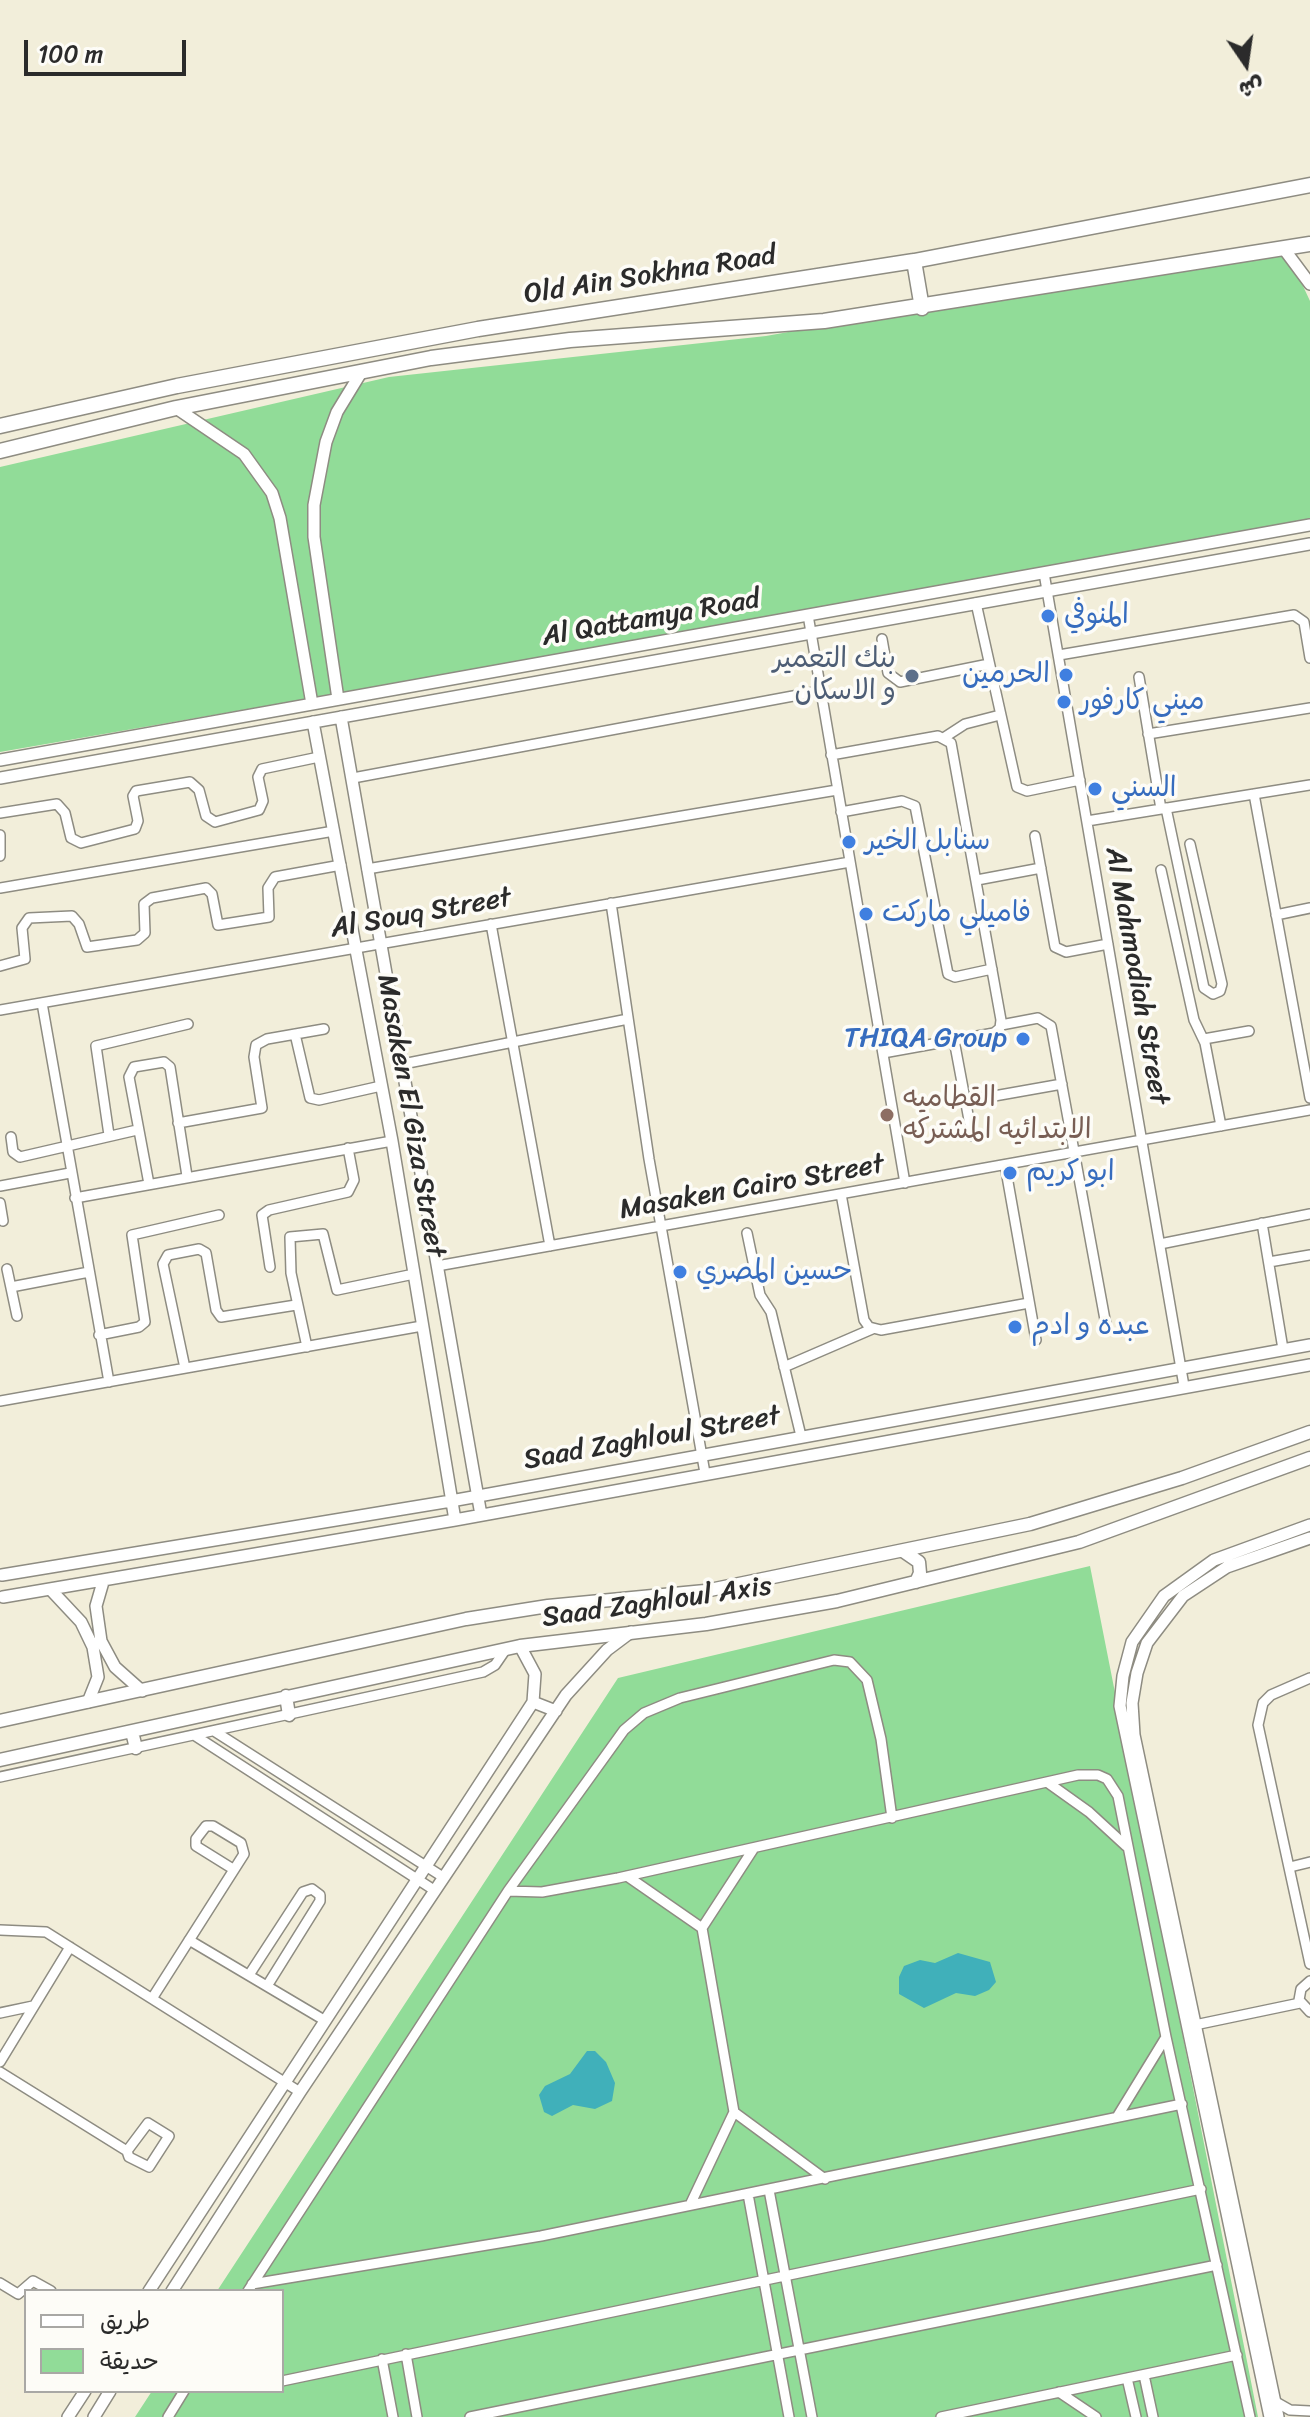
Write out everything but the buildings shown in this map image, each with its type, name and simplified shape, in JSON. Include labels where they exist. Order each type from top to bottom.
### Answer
[{"type":"main road","name":"Old Ain Sokhna Road","points":[[0,426],[177,386],[478,329],[914,261],[1310,185]]},
{"type":"main road","name":"Old Ain Sokhna Road","points":[[0,451],[176,408],[362,371],[528,344],[768,327],[922,308],[1310,244]]},
{"type":"main road","points":[[914,261],[922,308]]},
{"type":"main road","name":"Saad Zaghloul Axis","points":[[0,1721],[478,1617],[705,1591],[1030,1524],[1106,1502],[1310,1432]]},
{"type":"main road","name":"Saad Zaghloul Axis","points":[[0,1760],[520,1646],[772,1613],[916,1582],[1079,1542],[1310,1458]]},
{"type":"main road","points":[[902,1551],[919,1562],[920,1573],[916,1582]]},
{"type":"main road","points":[[286,1696],[289,1715]]},
{"type":"main road","points":[[132,1732],[136,1748]]},
{"type":"street","points":[[1284,249],[1310,284]]},
{"type":"street","points":[[338,699],[314,537],[314,505],[326,442],[337,412],[362,371]]},
{"type":"street","points":[[176,408],[244,454],[272,493],[280,518],[312,704]]},
{"type":"street","name":"Al Qattamya Road","points":[[0,760],[1310,525]]},
{"type":"street","name":"Al Qattamya Road","points":[[0,778],[1310,544]]},
{"type":"street","name":"Al Mahmodiah Street","points":[[1044,573],[1184,1386]]},
{"type":"street","points":[[976,603],[1017,787],[1027,791],[1080,780]]},
{"type":"street","points":[[808,615],[905,1183]]},
{"type":"street","points":[[1059,655],[1294,615],[1304,622],[1310,658]]},
{"type":"street","points":[[882,639],[888,673],[900,682],[989,664]]},
{"type":"street","points":[[1139,677],[1148,734],[1204,988],[1213,994],[1220,991],[1222,984],[1190,844]]},
{"type":"street","points":[[353,778],[820,691]]},
{"type":"street","points":[[1148,734],[1310,708]]},
{"type":"street","points":[[831,755],[945,737],[965,724],[1000,715]]},
{"type":"street","name":"Masaken El Giza Street","points":[[341,717],[481,1515]]},
{"type":"street","name":"Masaken El Giza Street","points":[[313,722],[392,1141],[455,1520]]},
{"type":"street","points":[[945,737],[953,747],[1001,1025]]},
{"type":"street","points":[[0,813],[57,804],[65,813],[71,838],[81,843],[135,829],[136,791],[187,782],[198,787],[206,816],[215,822],[259,810],[263,801],[258,777],[262,769],[319,757]]},
{"type":"street","points":[[1087,821],[1310,785]]},
{"type":"street","points":[[367,869],[837,790]]},
{"type":"street","points":[[1254,794],[1310,1098]]},
{"type":"street","points":[[841,812],[902,801],[915,806],[948,974],[955,977],[992,969]]},
{"type":"street","points":[[0,888],[334,831]]},
{"type":"street","points":[[0,835],[0,856]]},
{"type":"street","points":[[1035,836],[1057,949],[1066,952],[1108,944]]},
{"type":"street","name":"Al Souq Street","points":[[0,1010],[850,862]]},
{"type":"street","points":[[0,966],[25,959],[22,928],[29,918],[72,916],[79,924],[87,947],[137,940],[145,933],[144,904],[152,898],[206,888],[212,894],[218,925],[269,917],[268,888],[275,877],[341,865]]},
{"type":"street","points":[[977,880],[1041,868]]},
{"type":"street","points":[[1161,870],[1194,1020],[1204,1039],[1221,1126]]},
{"type":"street","points":[[611,903],[705,1473]]},
{"type":"street","points":[[1276,915],[1310,908]]},
{"type":"street","points":[[1189,918],[1205,915]]},
{"type":"street","points":[[491,924],[550,1246]]},
{"type":"street","points":[[42,1003],[64,1146],[109,1382]]},
{"type":"street","points":[[883,1053],[994,1033],[1001,1025],[1038,1018],[1048,1021],[1106,1325]]},
{"type":"street","points":[[403,1064],[628,1019]]},
{"type":"street","points":[[109,1135],[96,1046],[188,1024]]},
{"type":"street","points":[[178,1123],[263,1107],[254,1057],[256,1045],[324,1029]]},
{"type":"street","points":[[1204,1039],[1249,1031]]},
{"type":"street","points":[[295,1034],[310,1098],[319,1100],[381,1086]]},
{"type":"street","points":[[954,1040],[972,1136]]},
{"type":"street","points":[[149,1184],[129,1074],[134,1067],[164,1062],[169,1065],[187,1176]]},
{"type":"street","points":[[966,1101],[1062,1084]]},
{"type":"street","name":"Masaken Cairo Street","points":[[437,1266],[1310,1110]]},
{"type":"street","points":[[11,1137],[14,1154],[20,1157],[137,1130]]},
{"type":"street","points":[[75,1198],[392,1141]]},
{"type":"street","points":[[270,1267],[262,1215],[269,1210],[348,1192],[354,1180],[348,1148]]},
{"type":"street","points":[[1005,1165],[1036,1340]]},
{"type":"street","points":[[0,1186],[70,1173]]},
{"type":"street","points":[[841,1194],[864,1320],[872,1329]]},
{"type":"street","points":[[0,1203],[3,1221]]},
{"type":"street","points":[[1160,1244],[1310,1214]]},
{"type":"street","points":[[99,1335],[139,1327],[145,1322],[132,1235],[219,1215]]},
{"type":"street","points":[[1262,1223],[1283,1349]]},
{"type":"street","points":[[747,1233],[760,1295],[771,1312],[801,1436]]},
{"type":"street","points":[[307,1347],[296,1305],[288,1244],[291,1236],[323,1234],[337,1290],[414,1274]]},
{"type":"street","points":[[185,1368],[163,1264],[168,1255],[199,1249],[206,1253],[216,1310],[221,1317],[296,1305]]},
{"type":"street","points":[[1269,1262],[1310,1255]]},
{"type":"street","points":[[7,1269],[17,1316]]},
{"type":"street","points":[[11,1287],[89,1272]]},
{"type":"street","points":[[784,1367],[872,1329],[1029,1303]]},
{"type":"street","points":[[0,1401],[422,1326]]},
{"type":"street","name":"Saad Zaghloul Street","points":[[1,1574],[451,1501],[1310,1345]]},
{"type":"street","name":"Saad Zaghloul Street","points":[[2,1599],[1310,1365]]},
{"type":"street","points":[[1278,2417],[1121,1725],[1121,1691],[1126,1663],[1143,1622],[1164,1596],[1190,1574],[1226,1554],[1310,1525]]},
{"type":"street","points":[[1270,2417],[1190,2026],[1134,1735],[1132,1703],[1137,1673],[1158,1625],[1194,1586],[1227,1567],[1310,1538]]},
{"type":"street","points":[[1,1574],[6,1586],[2,1599]]},
{"type":"street","points":[[103,1582],[96,1606],[101,1641],[115,1667],[142,1691]]},
{"type":"street","points":[[51,1590],[81,1622],[93,1647],[98,1677],[88,1702]]},
{"type":"street","points":[[173,2289],[300,2092],[556,1711],[584,1673],[631,1632]]},
{"type":"street","points":[[150,2289],[533,1702],[535,1674],[520,1646]]},
{"type":"street","points":[[0,1777],[483,1672],[495,1665],[506,1649]]},
{"type":"street","points":[[250,2288],[508,1891],[624,1730],[644,1713],[667,1701],[834,1660],[850,1662],[867,1680],[881,1739],[892,1818]]},
{"type":"street","points":[[1310,1678],[1271,1695],[1259,1714],[1258,1725],[1310,1964]]},
{"type":"street","points":[[533,1702],[556,1711]]},
{"type":"street","points":[[214,1731],[443,1877]]},
{"type":"street","points":[[194,1735],[434,1890]]},
{"type":"street","points":[[508,1891],[551,1891],[627,1876],[1088,1773],[1107,1779],[1118,1796],[1166,2037],[1250,2417]]},
{"type":"street","points":[[1047,1782],[1089,1812],[1126,1846]]},
{"type":"street","points":[[153,1997],[233,1869],[244,1846],[213,1826],[206,1826],[196,1839],[196,1846],[233,1869]]},
{"type":"street","points":[[690,2205],[734,2112],[702,1928],[754,1848]]},
{"type":"street","points":[[1290,1867],[1310,1862]]},
{"type":"street","points":[[627,1876],[702,1928]]},
{"type":"street","points":[[249,1975],[303,1892],[312,1889],[321,1898],[267,1986]]},
{"type":"street","points":[[281,1927],[297,1937]]},
{"type":"street","points":[[0,1930],[38,1929],[153,1997],[300,2092]]},
{"type":"street","points":[[189,1940],[324,2020]]},
{"type":"street","points":[[0,2062],[70,1947]]},
{"type":"street","points":[[1300,2003],[1301,1989],[1310,1981]]},
{"type":"street","points":[[1190,2026],[1300,2003]]},
{"type":"street","points":[[1300,2003],[1310,2012]]},
{"type":"street","points":[[0,2013],[33,2006]]},
{"type":"street","points":[[1117,2117],[1166,2037]]},
{"type":"street","points":[[0,2072],[149,2167],[169,2136],[148,2123],[127,2151]]},
{"type":"street","points":[[250,2288],[825,2179],[1182,2104]]},
{"type":"street","points":[[734,2112],[825,2179]]},
{"type":"street","points":[[284,2381],[1201,2189]]},
{"type":"street","points":[[769,2190],[812,2417]]},
{"type":"street","points":[[748,2194],[789,2417]]},
{"type":"street","points":[[470,2417],[1217,2265]]},
{"type":"street","points":[[25,2289],[33,2281],[47,2289]]},
{"type":"street","points":[[0,2283],[20,2294],[24,2290]]},
{"type":"street","points":[[406,2354],[417,2417]]},
{"type":"street","points":[[941,2417],[1237,2355]]},
{"type":"street","points":[[382,2359],[393,2417]]},
{"type":"street","points":[[1144,2375],[1153,2417]]},
{"type":"street","points":[[1127,2378],[1136,2417]]},
{"type":"street","points":[[1059,2392],[1096,2417]]},
{"type":"street","points":[[68,2417],[84,2393]]},
{"type":"street","points":[[94,2417],[109,2393]]},
{"type":"street","points":[[168,2417],[183,2393]]},
{"type":"street","points":[[1265,2394],[1276,2404],[1304,2413]]},
{"type":"green space","points":[[1288,254],[1310,301],[1310,525],[0,752],[0,467],[389,377],[766,336],[922,308]]},
{"type":"green space","points":[[1090,1566],[1258,2417],[135,2417],[151,2393],[284,2393],[284,2289],[218,2289],[618,1678]]},
{"type":"water","points":[[958,1953],[990,1962],[996,1982],[989,1990],[975,1996],[956,1993],[924,2008],[899,1994],[899,1977],[904,1966],[920,1960],[935,1963]]},
{"type":"water","points":[[587,2051],[595,2051],[606,2062],[615,2083],[612,2101],[595,2109],[573,2105],[552,2116],[544,2112],[539,2095],[545,2086],[570,2074]]},
{"type":"place","name":"المنوفي","points":[[1048,616]]},
{"type":"place","name":"الحرمين","points":[[1066,675]]},
{"type":"place","name":"بنك التعمير و الاسكان","points":[[912,676]]},
{"type":"place","name":"ميني كارفور","points":[[1064,702]]},
{"type":"place","name":"السني","points":[[1095,789]]},
{"type":"place","name":"سنابل الخير","points":[[849,842]]},
{"type":"place","name":"فاميلي ماركت","points":[[866,914]]},
{"type":"place","name":"THIQA Group","points":[[1023,1039]]},
{"type":"place","name":"القطاميه الابتدائيه المشتركه","points":[[887,1115]]},
{"type":"place","name":"ابو كريم","points":[[1010,1173]]},
{"type":"place","name":"حسين المصري","points":[[680,1272]]},
{"type":"place","name":"عبده و ادم","points":[[1015,1327]]}]
